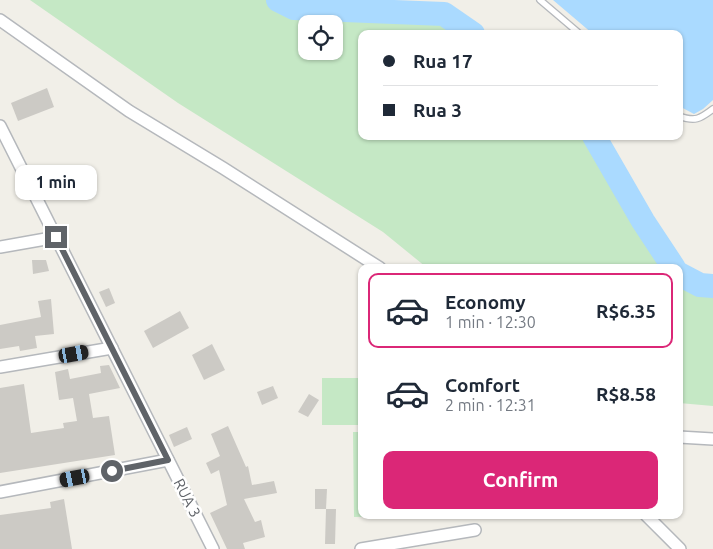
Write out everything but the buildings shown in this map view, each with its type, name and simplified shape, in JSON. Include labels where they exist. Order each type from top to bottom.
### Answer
[{"type":"street","points":[[0,20],[129,111],[374,264]]},
{"type":"street","name":"RUA 3","points":[[0,126],[213,549]]},
{"type":"street","points":[[0,247],[56,237]]},
{"type":"street","points":[[0,367],[112,348]]},
{"type":"street","points":[[683,437],[713,439]]},
{"type":"street","points":[[0,492],[168,460]]},
{"type":"street","points":[[650,519],[680,549]]},
{"type":"street","points":[[361,549],[475,530]]},
{"type":"lane","points":[[540,0],[575,30]]},
{"type":"lane","points":[[683,118],[689,120],[700,119],[713,109]]},
{"type":"green space","points":[[30,0],[278,0],[294,8],[444,14],[467,30],[358,30],[358,140],[596,140],[643,221],[672,264],[422,264],[383,232],[178,103]]},
{"type":"green space","points":[[683,276],[700,285],[713,286],[713,406],[683,403]]},
{"type":"green space","points":[[322,378],[358,378],[358,425],[322,425]]},
{"type":"green space","points":[[353,432],[358,432],[358,517],[354,517]]},
{"type":"water","points":[[553,0],[713,0],[713,100],[694,114],[683,108],[683,30],[588,30]]},
{"type":"waterway","points":[[278,0],[294,8],[444,14],[467,30]]},
{"type":"waterway","points":[[596,140],[643,221],[671,264]]},
{"type":"waterway","points":[[683,276],[700,285],[713,286]]},
{"type":"route","points":[[56,237],[168,460],[112,471]]}]
